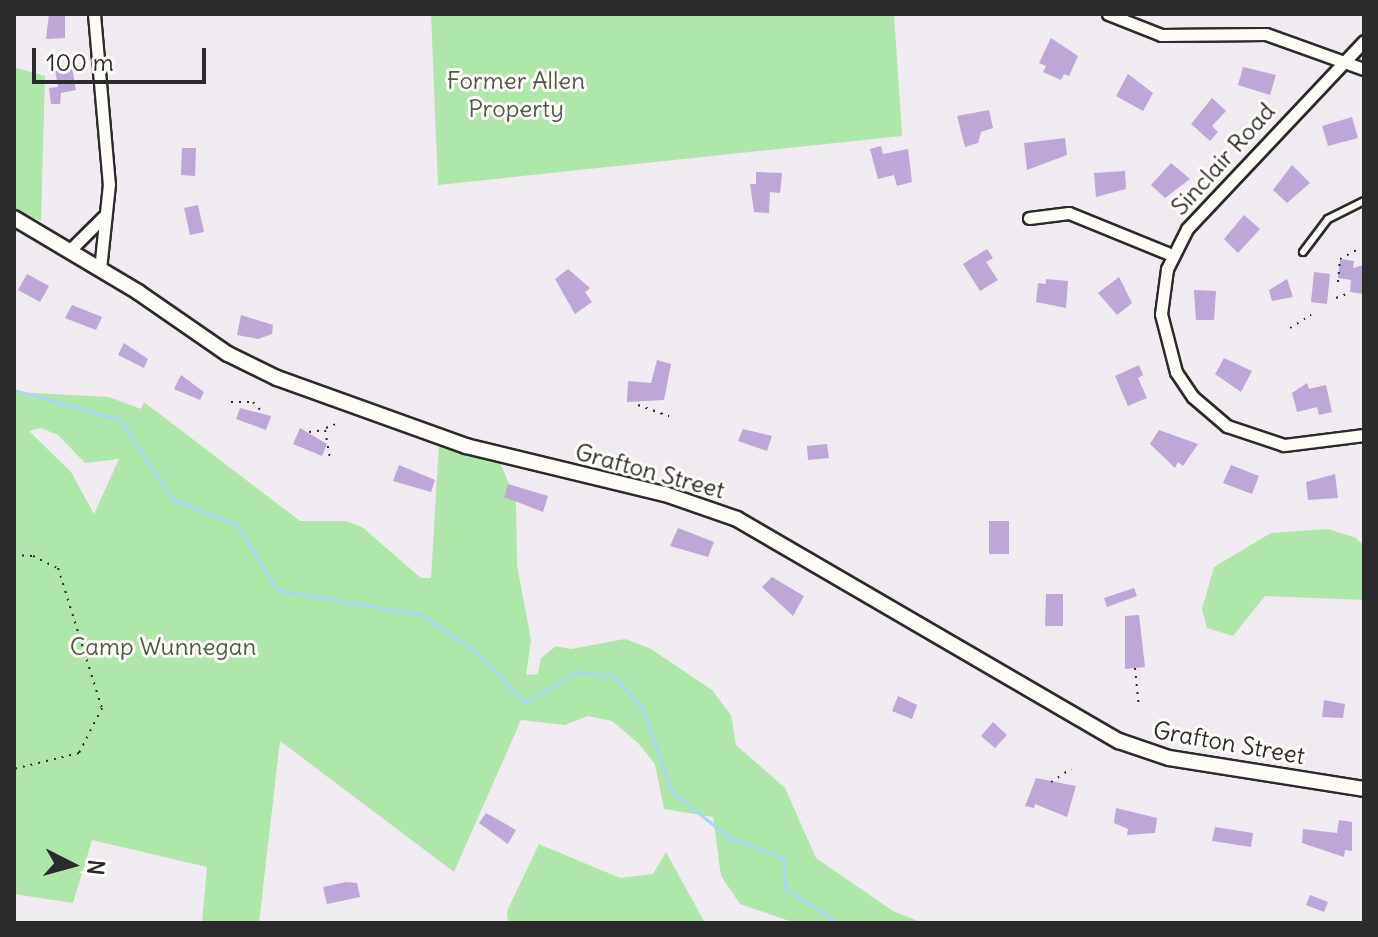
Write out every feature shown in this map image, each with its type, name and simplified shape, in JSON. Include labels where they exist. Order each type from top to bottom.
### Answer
[{"type":"street","points":[[94,14],[108,155],[100,269]]},
{"type":"street","points":[[1108,14],[1158,35],[1266,34],[1364,69]]},
{"type":"street","name":"Sinclair Road","points":[[1364,41],[1197,217],[1172,255],[1163,284],[1163,329],[1176,372],[1204,408],[1235,430],[1269,443],[1314,445],[1364,435]]},
{"type":"street","points":[[70,250],[91,234],[105,213]]},
{"type":"street","points":[[1029,218],[1069,213],[1172,255]]},
{"type":"street","name":"Grafton Street","points":[[14,218],[100,269],[228,354],[325,398],[466,446],[665,494],[737,519],[1119,741],[1181,760],[1364,789]]},
{"type":"lane","points":[[1303,252],[1328,219],[1364,201]]},
{"type":"path","points":[[1338,282],[1340,259],[1358,249]]},
{"type":"path","points":[[1336,298],[1349,293]]},
{"type":"path","points":[[1290,328],[1311,315]]},
{"type":"path","points":[[231,402],[253,402],[262,412]]},
{"type":"path","points":[[638,405],[663,410],[669,416]]},
{"type":"path","points":[[309,432],[325,430],[336,424]]},
{"type":"path","points":[[325,430],[330,457]]},
{"type":"path","points":[[14,555],[33,556],[58,568],[102,708],[79,753],[14,769]]},
{"type":"path","points":[[1135,668],[1139,708]]},
{"type":"path","points":[[1051,782],[1071,769]]},
{"type":"green space","name":"Former Allen Property","points":[[431,14],[894,14],[902,136],[438,185]]},
{"type":"green space","points":[[14,67],[45,76],[41,221],[14,209]]},
{"type":"green space","name":"Camp Wunnegan","points":[[14,392],[109,397],[141,409],[144,402],[300,521],[346,521],[362,527],[421,578],[431,578],[440,426],[495,450],[516,501],[517,565],[531,640],[526,675],[538,674],[541,658],[556,646],[571,649],[625,639],[651,649],[712,690],[731,715],[736,745],[785,788],[816,858],[893,911],[923,923],[795,923],[740,904],[721,876],[713,817],[664,809],[655,764],[638,743],[612,721],[588,716],[565,725],[521,720],[454,872],[280,741],[259,923],[202,923],[207,867],[92,840],[73,903],[14,894]],"holes":[[[41,428],[58,435],[85,463],[119,459],[94,514],[71,472],[29,431]]]},
{"type":"green space","points":[[1328,529],[1356,538],[1364,546],[1364,600],[1265,596],[1233,636],[1207,628],[1202,609],[1214,567],[1271,533]]},
{"type":"green space","points":[[539,844],[620,878],[653,874],[666,852],[705,923],[508,923],[507,911]]},
{"type":"building","points":[[49,14],[65,14],[65,38],[46,39]]},
{"type":"building","points":[[1051,38],[1078,56],[1069,76],[1064,74],[1061,80],[1043,72],[1046,66],[1039,63]]},
{"type":"building","points":[[72,67],[76,90],[61,93],[60,104],[51,104],[49,88],[58,87],[55,70]]},
{"type":"building","points":[[1243,67],[1276,75],[1270,95],[1238,85]]},
{"type":"building","points":[[1128,74],[1153,93],[1143,111],[1116,96]]},
{"type":"building","points":[[1212,98],[1226,111],[1212,126],[1218,132],[1210,141],[1191,124]]},
{"type":"building","points":[[989,110],[993,128],[981,132],[978,143],[965,147],[957,116]]},
{"type":"building","points":[[1352,117],[1358,138],[1328,146],[1322,126]]},
{"type":"building","points":[[1065,138],[1067,155],[1027,170],[1024,143]]},
{"type":"building","points":[[881,146],[883,154],[908,149],[912,182],[897,186],[894,175],[878,179],[870,149]]},
{"type":"building","points":[[182,148],[196,148],[195,176],[181,175]]},
{"type":"building","points":[[1171,163],[1190,179],[1165,198],[1151,185]]},
{"type":"building","points":[[1292,165],[1310,183],[1287,203],[1273,190]]},
{"type":"building","points":[[1125,171],[1126,189],[1096,197],[1094,173]]},
{"type":"building","points":[[756,172],[782,173],[780,193],[770,192],[769,213],[754,212],[750,184],[756,184]]},
{"type":"building","points":[[198,205],[204,232],[190,235],[184,208]]},
{"type":"building","points":[[1244,215],[1260,229],[1238,253],[1224,239]]},
{"type":"building","points":[[987,249],[993,258],[986,262],[998,280],[980,291],[963,264]]},
{"type":"building","points":[[1340,259],[1354,261],[1353,268],[1364,265],[1364,294],[1350,292],[1351,280],[1338,278]]},
{"type":"building","points":[[568,269],[590,288],[585,292],[592,302],[575,314],[555,279]]},
{"type":"building","points":[[1314,272],[1330,274],[1327,304],[1311,302]]},
{"type":"building","points":[[27,274],[49,286],[40,302],[18,290]]},
{"type":"building","points":[[1119,277],[1132,303],[1117,315],[1098,293]]},
{"type":"building","points":[[1046,279],[1068,281],[1066,308],[1036,302],[1038,283],[1046,284]]},
{"type":"building","points":[[1287,279],[1293,297],[1272,301],[1269,290]]},
{"type":"building","points":[[1194,290],[1216,291],[1214,320],[1196,320]]},
{"type":"building","points":[[72,305],[102,317],[96,330],[65,318]]},
{"type":"building","points":[[241,315],[273,325],[272,334],[258,339],[237,335]]},
{"type":"building","points":[[124,343],[148,359],[144,368],[118,355]]},
{"type":"building","points":[[1224,358],[1252,371],[1241,392],[1215,374]]},
{"type":"building","points":[[657,360],[671,364],[664,400],[627,402],[628,381],[651,383]]},
{"type":"building","points":[[1139,365],[1143,375],[1138,378],[1147,398],[1128,406],[1115,376]]},
{"type":"building","points":[[181,375],[204,392],[200,400],[174,389]]},
{"type":"building","points":[[1307,383],[1309,389],[1326,385],[1332,412],[1319,415],[1317,407],[1297,412],[1292,393]]},
{"type":"building","points":[[240,408],[271,416],[266,430],[236,419]]},
{"type":"building","points":[[300,428],[327,444],[322,456],[293,444]]},
{"type":"building","points":[[743,429],[772,436],[767,451],[738,441]]},
{"type":"building","points":[[1159,430],[1198,444],[1183,466],[1178,462],[1175,468],[1150,444]]},
{"type":"building","points":[[827,444],[829,458],[808,460],[807,446]]},
{"type":"building","points":[[399,465],[435,480],[431,492],[393,481]]},
{"type":"building","points":[[1231,465],[1259,476],[1252,494],[1223,483]]},
{"type":"building","points":[[1335,474],[1338,498],[1308,500],[1306,482]]},
{"type":"building","points":[[508,484],[548,496],[543,512],[504,497]]},
{"type":"building","points":[[989,521],[1009,521],[1009,554],[989,554]]},
{"type":"building","points":[[678,528],[714,542],[708,557],[670,546]]},
{"type":"building","points":[[772,577],[804,596],[793,616],[762,587]]},
{"type":"building","points":[[1134,588],[1137,596],[1107,607],[1104,598]]},
{"type":"building","points":[[1046,594],[1063,594],[1063,626],[1045,626]]},
{"type":"building","points":[[1139,615],[1145,667],[1125,669],[1125,616]]},
{"type":"building","points":[[898,696],[917,705],[912,719],[892,711]]},
{"type":"building","points":[[1324,700],[1345,704],[1343,718],[1322,717]]},
{"type":"building","points":[[993,722],[1007,735],[995,748],[981,736]]},
{"type":"building","points":[[1036,778],[1076,786],[1067,817],[1035,804],[1034,808],[1025,806]]},
{"type":"building","points":[[1116,808],[1157,818],[1155,833],[1127,835],[1128,829],[1114,823]]},
{"type":"building","points":[[486,813],[516,830],[508,844],[479,823]]},
{"type":"building","points":[[1339,820],[1352,822],[1352,851],[1345,850],[1344,857],[1302,843],[1303,829],[1337,833]]},
{"type":"building","points":[[1215,827],[1253,833],[1251,847],[1212,841]]},
{"type":"building","points":[[357,883],[360,897],[327,904],[323,887]]},
{"type":"building","points":[[1310,895],[1328,902],[1324,912],[1306,905]]},
{"type":"waterway","points":[[14,390],[120,420],[173,500],[237,525],[277,590],[421,615],[476,652],[525,703],[576,672],[613,676],[642,708],[672,792],[730,838],[783,858],[785,889],[839,923]]}]
